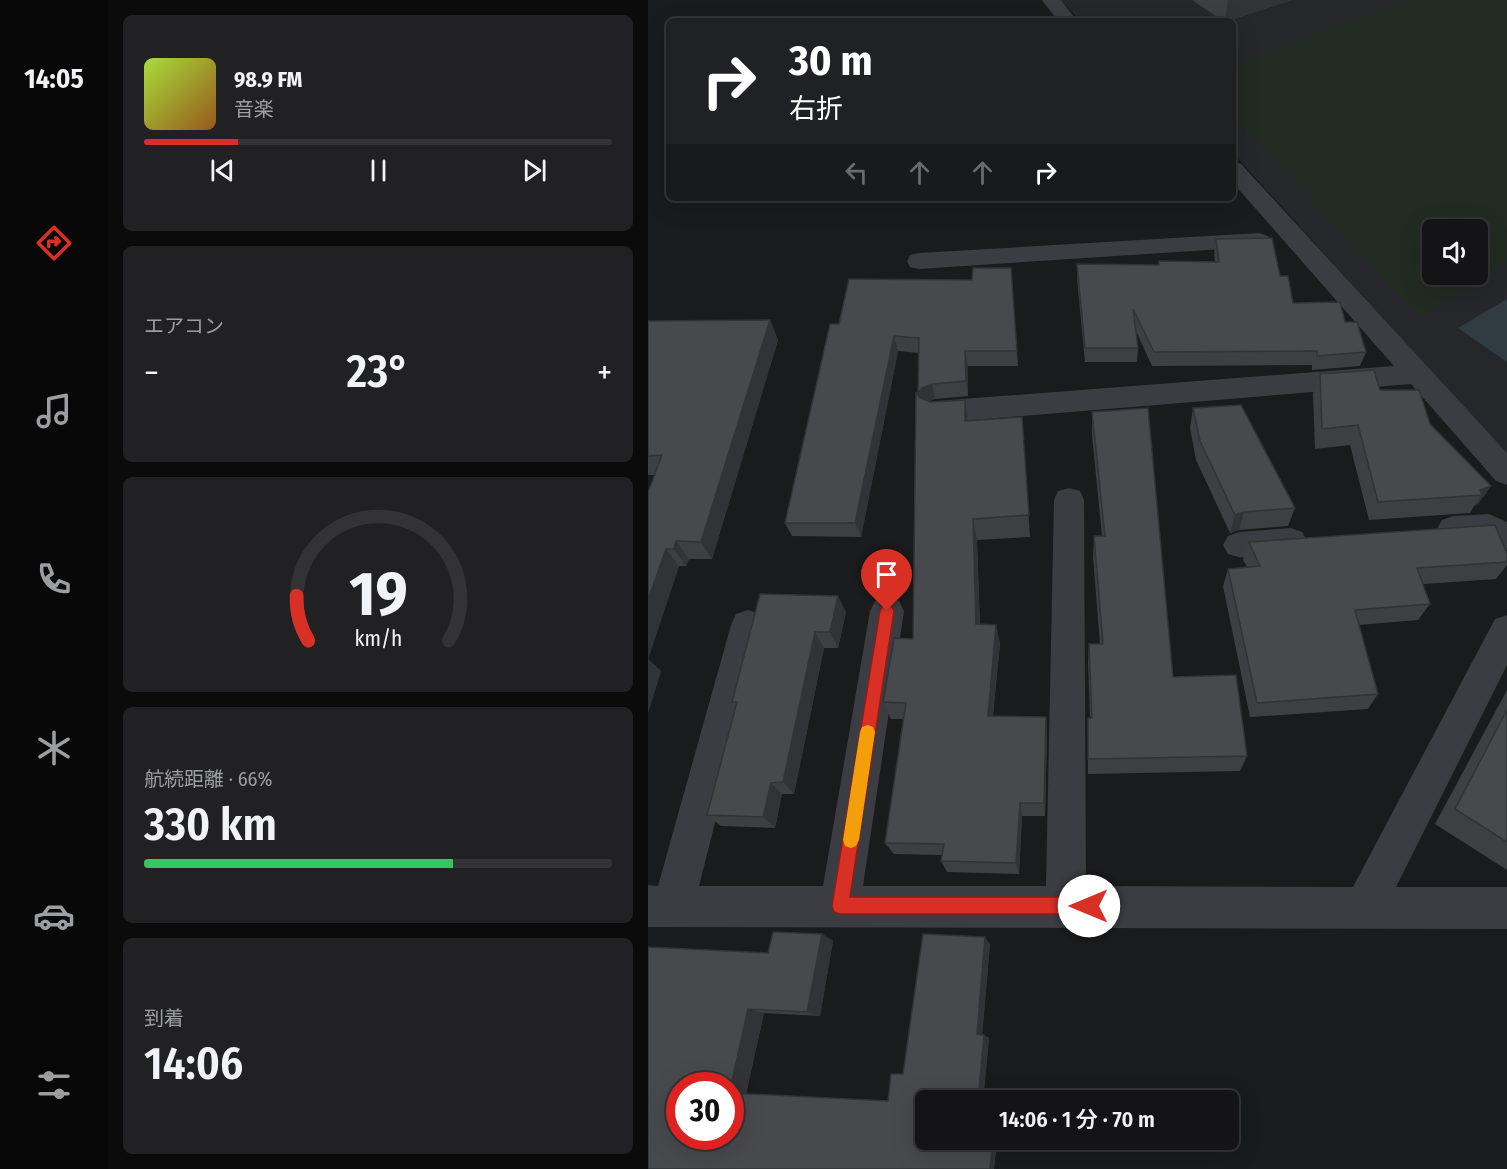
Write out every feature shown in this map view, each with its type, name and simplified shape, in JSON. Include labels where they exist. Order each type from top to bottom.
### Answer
[{"type":"street","points":[[1051,0],[1066,18]]},
{"type":"street","points":[[1236,172],[1507,473]]},
{"type":"street","points":[[919,261],[1296,239]]},
{"type":"street","points":[[936,412],[1417,374]]},
{"type":"street","points":[[1066,906],[1069,500]]},
{"type":"street","points":[[1430,531],[1490,527],[1507,537]]},
{"type":"street","points":[[1239,545],[1323,539]]},
{"type":"street","points":[[840,906],[887,611]]},
{"type":"street","points":[[748,625],[661,906],[1507,908]]},
{"type":"street","points":[[1365,906],[1507,630]]},
{"type":"shaded area","points":[[1061,0],[1507,0],[1507,455],[1236,156],[1236,18],[1077,18]]},
{"type":"shaded area","points":[[1408,0],[1507,0],[1507,264],[1488,276],[1488,219],[1422,219],[1422,285],[1473,285],[1420,318],[1252,136],[1236,123],[1236,65]]},
{"type":"shaded area","points":[[1507,299],[1507,362],[1458,328]]},
{"type":"building","points":[[1272,238],[1280,276],[1288,276],[1293,303],[1340,302],[1345,322],[1357,322],[1366,352],[1317,356],[1317,351],[1154,352],[1133,309],[1138,348],[1085,348],[1077,264],[1159,265],[1159,261],[1219,262],[1216,239]]},
{"type":"building","points":[[973,268],[1011,268],[1017,351],[965,351],[966,381],[932,384],[922,388],[918,393],[919,338],[894,336],[855,523],[785,523],[830,324],[839,324],[849,279],[972,280]]},
{"type":"building","points":[[770,320],[701,542],[676,541],[674,549],[666,549],[648,600],[648,492],[662,455],[648,456],[648,321]]},
{"type":"building","points":[[1374,370],[1380,390],[1419,390],[1430,424],[1491,486],[1480,490],[1482,495],[1378,502],[1358,425],[1322,429],[1320,374]]},
{"type":"building","points":[[916,393],[920,398],[931,402],[965,400],[965,421],[1022,417],[1029,515],[973,519],[976,624],[996,625],[988,716],[1046,717],[1044,803],[1020,803],[1016,863],[941,861],[944,844],[885,843],[906,703],[883,702],[894,638],[913,639]]},
{"type":"building","points":[[1241,405],[1295,508],[1244,512],[1235,515],[1200,441],[1193,408]]},
{"type":"building","points":[[1148,408],[1173,677],[1236,675],[1247,756],[1088,759],[1088,718],[1092,718],[1089,644],[1103,644],[1094,536],[1105,536],[1092,412]]},
{"type":"building","points":[[1495,525],[1507,554],[1507,562],[1417,568],[1430,604],[1355,610],[1378,694],[1257,703],[1228,569],[1260,566],[1249,542]]},
{"type":"building","points":[[760,594],[838,596],[830,632],[815,632],[783,782],[771,783],[763,817],[707,815],[737,702],[732,702]]},
{"type":"building","points":[[1507,710],[1507,842],[1455,809]]},
{"type":"building","points":[[773,932],[822,934],[807,1012],[748,1009],[734,1072],[666,1072],[666,1150],[744,1150],[744,1094],[888,1101],[891,1074],[903,1074],[923,934],[985,937],[977,1034],[984,1035],[979,1090],[915,1090],[915,1150],[992,1150],[990,1169],[648,1169],[648,947],[768,953]]},
{"type":"slow traffic","points":[[851,840],[868,732]]},
{"type":"route","points":[[887,611],[840,906],[1089,906]]}]
